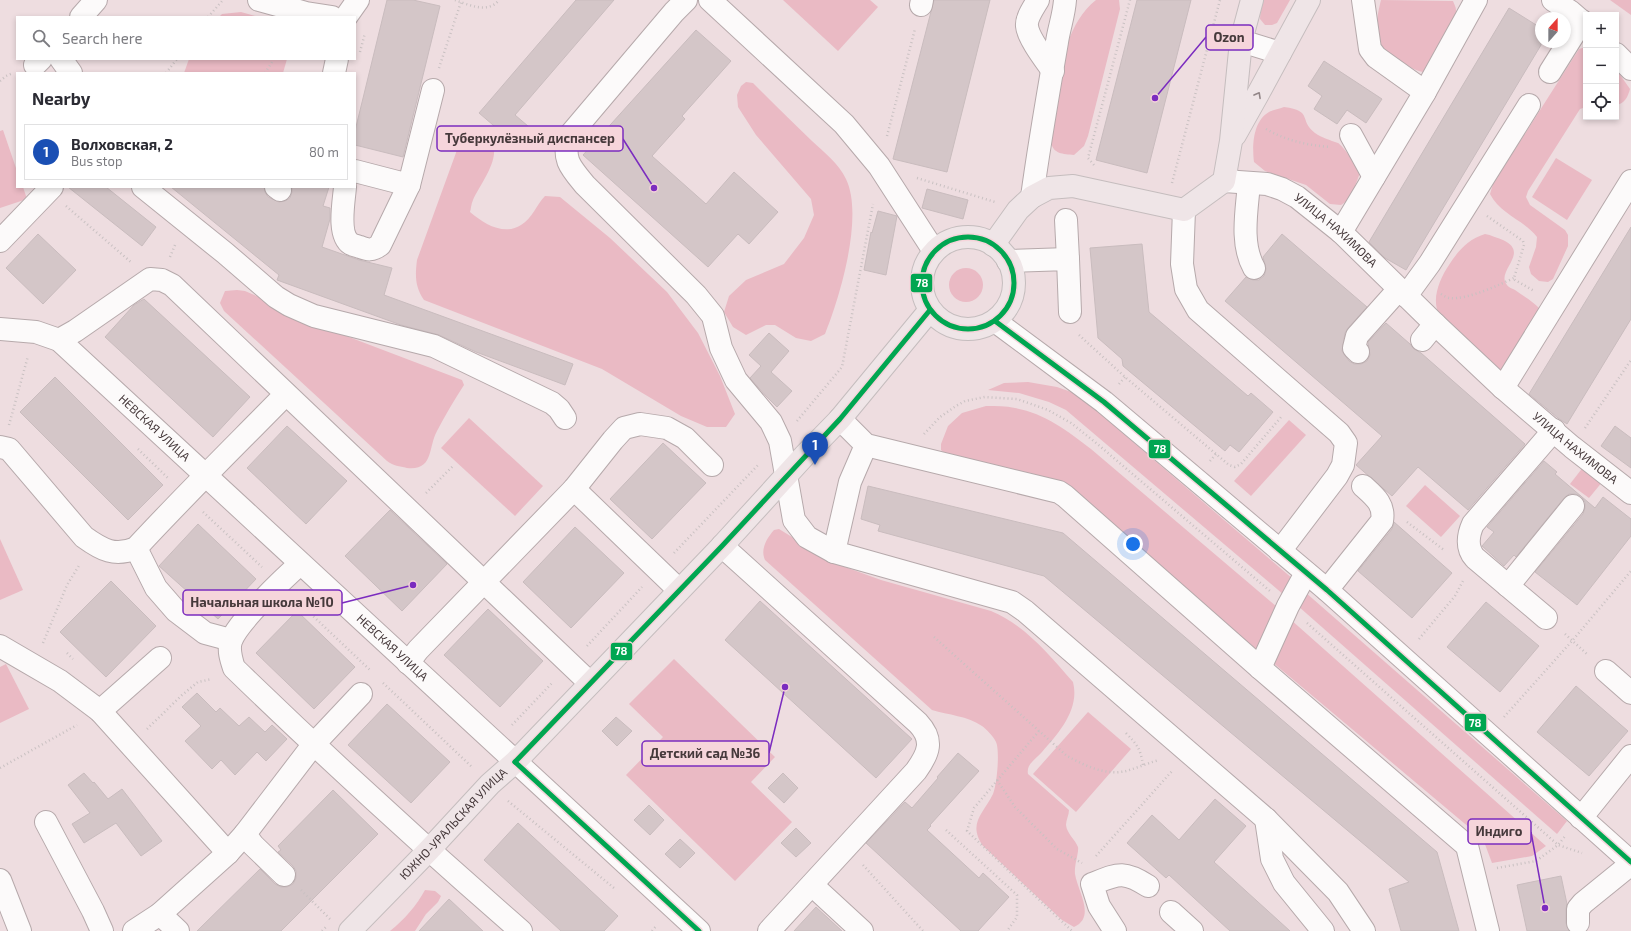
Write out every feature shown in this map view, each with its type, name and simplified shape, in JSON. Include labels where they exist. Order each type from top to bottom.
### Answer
[{"type":"main road","points":[[993,245],[1025,203],[1049,188],[1073,186],[1184,210],[1224,181],[1231,141],[1241,41],[1252,0]]},
{"type":"main road","points":[[1231,141],[1309,0]]},
{"type":"main road","points":[[962,237],[973,237],[993,245],[1002,252],[1008,261],[1014,279],[1012,298],[1002,315],[995,321],[978,329],[960,329],[943,323],[925,303],[921,283],[923,271],[927,261],[934,251],[947,242],[962,237]]},
{"type":"main road","name":"ЮЖНО-УРАЛЬСКАЯ УЛИЦА","points":[[350,931],[429,850],[490,784],[514,762],[722,546],[840,419],[930,310]]},
{"type":"street","points":[[82,16],[96,0]]},
{"type":"street","points":[[259,0],[308,6],[330,16]]},
{"type":"street","points":[[347,16],[358,0]]},
{"type":"street","points":[[686,0],[674,12],[570,136],[566,145],[566,156],[572,169],[585,185],[696,295],[713,316],[721,348],[736,380],[771,422],[780,441],[794,520],[807,537],[834,552],[1012,602],[1025,611],[1186,755],[1266,819],[1338,892],[1364,931]]},
{"type":"street","points":[[710,0],[844,124],[879,166],[934,251]]},
{"type":"street","points":[[1038,0],[1028,20],[1027,27],[1036,46],[1053,70]]},
{"type":"street","points":[[1025,203],[1044,116],[1064,6],[1082,0]]},
{"type":"street","points":[[1363,0],[1370,49],[1376,57],[1425,92]]},
{"type":"street","points":[[1341,232],[1425,92],[1476,0]]},
{"type":"street","points":[[1554,0],[1583,22]]},
{"type":"street","points":[[1550,72],[1583,24]]},
{"type":"street","points":[[1241,41],[1280,53]]},
{"type":"street","points":[[1619,57],[1631,69]]},
{"type":"street","points":[[63,60],[69,72]]},
{"type":"street","points":[[334,72],[337,60]]},
{"type":"street","points":[[346,188],[342,228],[344,236],[350,244],[369,250],[374,249],[380,245],[409,184],[433,90]]},
{"type":"street","points":[[1358,352],[1354,348],[1357,336],[1407,289],[1469,203],[1529,105]]},
{"type":"street","points":[[1354,140],[1374,177]]},
{"type":"street","points":[[356,171],[409,184]]},
{"type":"street","name":"УЛИЦА НАХИМОВА","points":[[1224,181],[1267,184],[1282,189],[1297,197],[1341,232],[1407,289],[1429,332],[1503,388],[1554,430],[1572,447],[1631,493]]},
{"type":"street","points":[[1503,388],[1631,182]]},
{"type":"street","points":[[1249,183],[1246,235],[1248,254],[1254,268]]},
{"type":"street","points":[[144,188],[276,297],[289,305],[314,316],[434,346],[552,403],[559,409],[565,418]]},
{"type":"street","points":[[0,241],[50,189]]},
{"type":"street","points":[[1184,210],[1182,264],[1186,289],[1198,310],[1339,433],[1346,443],[1346,454],[1343,466],[1337,476],[1280,551]]},
{"type":"street","points":[[1066,220],[1070,312]]},
{"type":"street","points":[[1008,261],[1068,259]]},
{"type":"street","points":[[59,340],[156,280],[172,285],[590,683]]},
{"type":"street","points":[[995,321],[1104,402],[1327,590],[1631,863],[1582,902],[1578,909],[1578,923]]},
{"type":"street","name":"НЕВСКАЯ УЛИЦА","points":[[0,330],[36,332],[59,340],[514,762],[699,931]]},
{"type":"street","points":[[1,447],[9,449],[84,537],[95,545],[108,551],[117,553],[127,552],[136,548],[286,394]]},
{"type":"street","points":[[840,419],[866,445],[1060,492],[1260,668],[1467,846],[1488,931]]},
{"type":"street","points":[[408,663],[418,650],[574,489],[624,428],[640,424],[667,428],[685,438],[712,465]]},
{"type":"street","points":[[1546,618],[1508,586],[1469,560],[1468,535],[1473,524],[1554,430]]},
{"type":"street","points":[[834,552],[850,482],[866,445]]},
{"type":"street","points":[[1327,590],[1382,521],[1383,514],[1379,500],[1363,486]]},
{"type":"street","points":[[574,489],[679,590]]},
{"type":"street","points":[[1508,586],[1573,506]]},
{"type":"street","points":[[722,546],[918,723],[928,738],[928,753],[916,770],[769,931]]},
{"type":"street","points":[[136,548],[156,588],[176,611],[205,633],[231,640]]},
{"type":"street","points":[[300,564],[279,583],[240,626],[231,640],[230,653],[234,668],[313,745],[521,931]]},
{"type":"street","points":[[1260,668],[1288,606],[1306,573]]},
{"type":"street","points":[[0,646],[60,681],[100,711],[228,853]]},
{"type":"street","points":[[100,711],[160,658]]},
{"type":"street","points":[[1606,671],[1631,693]]},
{"type":"street","points":[[134,931],[160,914],[228,853],[245,834],[313,745],[361,694]]},
{"type":"street","points":[[1581,818],[1631,756]]},
{"type":"street","points":[[1266,819],[1272,859],[1284,883],[1324,931]]},
{"type":"street","points":[[46,822],[102,931]]},
{"type":"street","points":[[245,834],[253,845],[284,875]]},
{"type":"street","points":[[1115,931],[1099,906],[1092,884],[1115,874],[1134,877],[1148,886]]},
{"type":"street","points":[[0,880],[20,931]]},
{"type":"street","points":[[812,885],[862,931]]},
{"type":"street","points":[[1171,912],[1192,931]]},
{"type":"street","points":[[160,914],[178,931]]},
{"type":"path","points":[[209,16],[223,0]]},
{"type":"path","points":[[455,0],[484,8],[492,7],[499,0]]},
{"type":"path","points":[[1096,167],[1088,158],[1130,0]]},
{"type":"path","points":[[1184,210],[1171,185],[1220,0]]},
{"type":"path","points":[[440,63],[461,2]]},
{"type":"path","points":[[359,59],[366,29]]},
{"type":"path","points":[[879,166],[910,49]]},
{"type":"path","points":[[167,72],[176,60]]},
{"type":"path","points":[[266,72],[273,60]]},
{"type":"path","points":[[1245,118],[1282,138],[1309,145],[1330,147],[1354,140]]},
{"type":"path","points":[[916,178],[1025,203]]},
{"type":"path","points":[[50,189],[156,280],[184,220]]},
{"type":"path","points":[[1407,289],[1450,298],[1468,296],[1494,288],[1514,278],[1524,245],[1523,241],[1469,203]]},
{"type":"path","points":[[1514,278],[1556,304]]},
{"type":"path","points":[[1070,312],[1079,335],[1125,377],[1229,465],[1235,466],[1241,464],[1298,397]]},
{"type":"path","points":[[1,447],[29,354],[23,352]]},
{"type":"path","points":[[1572,447],[1631,360]]},
{"type":"path","points":[[1117,386],[1125,377]]},
{"type":"path","points":[[134,446],[371,671]]},
{"type":"path","points":[[409,511],[453,466]]},
{"type":"path","points":[[1383,514],[1396,513],[1441,548],[1469,560],[1464,580],[1455,596],[1403,658]]},
{"type":"path","points":[[36,667],[44,638],[67,585],[78,566],[95,545]]},
{"type":"path","points":[[1488,734],[1572,641],[1631,571]]},
{"type":"path","points":[[1546,618],[1606,671]]},
{"type":"path","points":[[934,637],[1066,756],[1099,770],[1111,772],[1125,771],[1161,759],[1175,758],[1186,755]]},
{"type":"path","points":[[131,746],[182,695],[198,682],[215,678],[234,668]]},
{"type":"path","points":[[383,682],[475,770]]},
{"type":"path","points":[[0,768],[100,711]]},
{"type":"path","points":[[1039,731],[974,808],[967,831],[1072,931]]},
{"type":"path","points":[[1115,833],[1186,755]]},
{"type":"path","points":[[997,780],[1015,807],[1057,849],[1087,865]]},
{"type":"path","points":[[505,798],[615,889]]},
{"type":"path","points":[[1473,872],[1536,861],[1558,845],[1581,818]]},
{"type":"path","points":[[946,830],[1017,894],[1017,917],[1007,931]]},
{"type":"path","points":[[847,846],[923,931]]},
{"type":"path","points":[[284,875],[332,920]]},
{"type":"path","points":[[652,920],[661,928]]},
{"type":"path","points":[[652,931],[658,925]]},
{"type":"shaded area","points":[[783,0],[870,0],[878,7],[838,51]]},
{"type":"shaded area","points":[[1096,0],[1119,0],[1120,9],[1088,136],[1084,146],[1074,155],[1062,154],[1054,149],[1051,142],[1068,42],[1079,19]]},
{"type":"shaded area","points":[[1261,0],[1290,0],[1277,23],[1265,25],[1260,19]]},
{"type":"shaded area","points":[[1381,0],[1453,1],[1456,10],[1453,24],[1438,51],[1423,72],[1411,68],[1385,51],[1381,45],[1377,32],[1377,26]]},
{"type":"shaded area","points":[[1610,0],[1631,0],[1631,15]]},
{"type":"shaded area","points":[[241,12],[255,16],[220,16],[222,14]]},
{"type":"shaded area","points":[[1583,48],[1583,108],[1580,109],[1528,191],[1526,197],[1530,205],[1565,230],[1568,235],[1568,246],[1553,279],[1548,282],[1539,281],[1531,274],[1529,267],[1536,247],[1537,237],[1526,226],[1500,207],[1490,194],[1493,184],[1579,49]]},
{"type":"shaded area","points":[[189,60],[287,60],[283,72],[184,72]]},
{"type":"shaded area","points":[[1619,73],[1630,89],[1627,97],[1622,103],[1619,104]]},
{"type":"shaded area","points":[[746,82],[753,83],[835,163],[846,179],[851,195],[851,235],[843,278],[825,334],[811,341],[796,338],[775,325],[766,325],[746,335],[733,327],[724,312],[729,296],[746,280],[784,264],[804,238],[814,215],[811,199],[756,135],[738,107],[737,95],[741,86]]},
{"type":"shaded area","points":[[1284,107],[1299,111],[1303,114],[1307,124],[1315,133],[1338,143],[1357,166],[1360,173],[1350,199],[1341,205],[1330,204],[1306,185],[1265,171],[1254,162],[1253,149],[1255,134],[1260,121],[1269,112]]},
{"type":"shaded area","points":[[3,130],[16,168],[16,188],[23,188],[27,199],[0,208],[0,131]]},
{"type":"shaded area","points":[[471,132],[486,136],[492,142],[494,150],[490,168],[473,200],[470,212],[481,221],[494,227],[501,229],[515,228],[525,222],[545,196],[560,197],[610,238],[667,292],[698,333],[720,376],[735,414],[726,427],[707,427],[681,416],[602,369],[424,300],[416,281],[417,260],[461,139]]},
{"type":"shaded area","points":[[1556,158],[1592,180],[1567,220],[1532,197]]},
{"type":"shaded area","points":[[1485,234],[1503,240],[1511,245],[1514,251],[1505,274],[1507,285],[1540,309],[1508,369],[1499,371],[1443,320],[1439,314],[1436,302],[1436,295],[1440,282],[1452,260],[1469,242]]},
{"type":"shaded area","points":[[966,268],[978,273],[983,285],[978,297],[966,302],[954,297],[949,285],[954,273]]},
{"type":"shaded area","points":[[225,291],[245,291],[261,298],[299,318],[462,380],[464,385],[434,437],[429,457],[426,462],[422,466],[416,468],[407,468],[394,465],[387,461],[224,311],[220,303]]},
{"type":"shaded area","points":[[1028,382],[1057,387],[1077,394],[1293,579],[1284,595],[1066,410],[1049,402],[1019,393],[988,390],[1004,383]]},
{"type":"shaded area","points":[[986,406],[1026,410],[1046,418],[1064,429],[1091,449],[1277,607],[1256,651],[1070,487],[945,454],[941,450],[941,444],[948,426],[962,413]]},
{"type":"shaded area","points":[[469,418],[543,486],[515,516],[441,448]]},
{"type":"shaded area","points":[[1289,420],[1306,435],[1251,496],[1234,481]]},
{"type":"shaded area","points":[[1584,466],[1603,481],[1589,498],[1570,484]]},
{"type":"shaded area","points":[[1425,485],[1460,516],[1441,537],[1406,506]]},
{"type":"shaded area","points":[[779,529],[834,563],[881,580],[991,611],[1003,617],[1026,632],[1055,661],[1073,682],[1074,702],[1071,711],[1055,737],[1030,764],[1028,767],[1028,774],[1069,810],[1066,825],[1078,847],[1075,874],[1085,911],[1084,917],[1080,923],[1074,927],[1062,920],[983,846],[978,838],[977,824],[993,794],[996,783],[998,752],[994,738],[984,727],[971,720],[932,710],[765,560],[763,552],[765,544],[774,530]]},
{"type":"shaded area","points":[[0,539],[23,590],[0,600]]},
{"type":"shaded area","points":[[1305,592],[1567,821],[1557,834],[1298,606]]},
{"type":"shaded area","points":[[1290,619],[1546,846],[1532,856],[1492,863],[1483,839],[1271,661]]},
{"type":"shaded area","points":[[674,659],[775,757],[751,782],[792,822],[735,881],[626,775],[663,737],[629,704]]},
{"type":"shaded area","points":[[6,664],[29,709],[0,723],[0,667]]},
{"type":"shaded area","points":[[1088,712],[1131,749],[1076,812],[1033,774]]},
{"type":"shaded area","points":[[425,890],[435,891],[441,896],[438,902],[426,914],[415,931],[390,931],[410,912]]},
{"type":"building","points":[[387,0],[413,0],[440,6],[403,157],[356,145],[356,127]]},
{"type":"building","points":[[576,0],[614,0],[515,115],[535,132],[521,149],[479,113]]},
{"type":"building","points":[[934,0],[990,0],[947,172],[893,159]]},
{"type":"building","points":[[1137,0],[1191,0],[1147,173],[1096,160]]},
{"type":"building","points":[[1509,8],[1535,24],[1535,48],[1539,48],[1406,270],[1385,258],[1369,242]]},
{"type":"building","points":[[696,30],[731,61],[682,116],[685,119],[652,156],[706,204],[734,172],[778,212],[749,244],[738,234],[708,267],[583,155]]},
{"type":"building","points":[[1324,61],[1382,99],[1366,123],[1347,110],[1337,124],[1314,109],[1322,96],[1308,86]]},
{"type":"building","points":[[69,188],[107,188],[156,227],[142,246]]},
{"type":"building","points":[[172,188],[264,188],[268,197],[279,202],[290,198],[292,188],[329,188],[323,206],[330,208],[330,219],[322,247],[359,260],[392,268],[384,295],[573,364],[565,385],[476,352],[439,335],[401,325],[277,280],[279,275]]},
{"type":"building","points":[[927,189],[968,200],[963,219],[922,208]]},
{"type":"building","points":[[878,211],[897,216],[886,275],[864,270],[871,232],[872,233]]},
{"type":"building","points":[[1631,227],[1631,319],[1567,424],[1529,394]]},
{"type":"building","points":[[38,234],[76,270],[43,304],[6,268]]},
{"type":"building","points":[[1282,234],[1367,307],[1345,333],[1342,351],[1349,361],[1354,364],[1361,364],[1367,361],[1370,355],[1368,342],[1386,323],[1414,349],[1421,353],[1525,444],[1468,510],[1418,467],[1392,496],[1356,465],[1382,436],[1225,301],[1246,277],[1253,280],[1259,280],[1264,276],[1266,269],[1263,257]]},
{"type":"building","points":[[1142,244],[1149,312],[1248,396],[1251,393],[1273,412],[1239,452],[1230,445],[1225,451],[1123,366],[1122,359],[1098,338],[1090,248]]},
{"type":"building","points":[[144,299],[250,397],[213,437],[105,337],[134,305]]},
{"type":"building","points":[[769,333],[789,351],[771,372],[792,391],[777,407],[750,378],[761,366],[749,355]]},
{"type":"building","points":[[55,377],[163,485],[128,520],[20,412]]},
{"type":"building","points":[[287,426],[347,481],[306,524],[247,468]]},
{"type":"building","points":[[1615,426],[1631,438],[1631,468],[1601,446]]},
{"type":"building","points":[[663,443],[706,483],[652,539],[610,499]]},
{"type":"building","points":[[1544,461],[1557,472],[1555,474],[1581,496],[1569,494],[1564,498],[1516,557],[1514,555],[1504,566],[1482,546],[1494,532],[1487,527]]},
{"type":"building","points":[[868,486],[1063,533],[1437,852],[1459,931],[1401,931],[1389,889],[1409,882],[1044,576],[878,531],[880,525],[861,519]]},
{"type":"building","points":[[1581,496],[1595,508],[1603,497],[1631,519],[1631,536],[1577,605],[1535,572],[1583,514],[1585,502]]},
{"type":"building","points":[[390,510],[447,564],[402,611],[345,556]]},
{"type":"building","points":[[1394,522],[1452,573],[1412,618],[1358,571],[1392,529]]},
{"type":"building","points":[[198,524],[256,579],[218,619],[159,566]]},
{"type":"building","points":[[575,527],[624,573],[571,628],[523,582]]},
{"type":"building","points":[[111,581],[156,626],[106,677],[60,632]]},
{"type":"building","points":[[760,601],[912,739],[876,778],[725,640]]},
{"type":"building","points":[[1486,602],[1539,646],[1500,692],[1447,647]]},
{"type":"building","points":[[488,609],[543,661],[500,707],[444,655]]},
{"type":"building","points":[[297,611],[355,667],[314,709],[256,653]]},
{"type":"building","points":[[1576,686],[1628,731],[1589,776],[1537,732]]},
{"type":"building","points":[[197,693],[216,712],[220,708],[239,726],[249,717],[265,732],[272,725],[287,739],[266,761],[257,752],[235,775],[221,760],[212,769],[185,741],[201,726],[182,707]]},
{"type":"building","points":[[387,704],[450,762],[411,803],[348,745]]},
{"type":"building","points":[[616,717],[632,731],[617,746],[602,731]]},
{"type":"building","points":[[958,753],[979,771],[927,830],[979,878],[983,873],[1009,897],[978,931],[961,931],[866,843],[905,802],[912,808]]},
{"type":"building","points":[[84,773],[93,783],[94,782],[108,799],[122,789],[162,841],[141,856],[116,823],[84,843],[72,824],[90,813],[68,785]]},
{"type":"building","points":[[783,773],[798,788],[784,803],[768,788]]},
{"type":"building","points":[[333,790],[378,834],[281,931],[197,931],[260,869],[275,884],[281,887],[287,887],[293,884],[296,878],[296,871],[293,866],[278,852],[281,850],[278,846]]},
{"type":"building","points":[[1215,799],[1246,826],[1214,862],[1290,931],[1230,931],[1169,875],[1166,878],[1127,843],[1152,815],[1179,840]]},
{"type":"building","points":[[649,805],[664,820],[650,835],[634,820]]},
{"type":"building","points":[[518,823],[618,916],[604,931],[561,931],[484,860]]},
{"type":"building","points":[[796,828],[811,843],[796,857],[781,843]]},
{"type":"building","points":[[680,839],[695,853],[680,868],[665,854]]},
{"type":"building","points":[[1561,876],[1567,904],[1566,923],[1569,931],[1527,931],[1517,885]]},
{"type":"building","points":[[449,899],[483,931],[419,931]]},
{"type":"building","points":[[816,907],[842,931],[794,931]]},
{"type":"transit line","name":"78","points":[[968,237],[986,240],[1001,250],[1011,265],[1014,283],[1011,301],[1001,316],[986,326],[968,329],[950,326],[935,316],[925,301],[922,283],[925,265],[935,250],[950,240],[968,237]]},
{"type":"transit line","name":"78","points":[[515,762],[722,546],[840,419],[930,310]]},
{"type":"transit line","name":"78","points":[[995,321],[1104,402],[1327,590],[1631,862]]},
{"type":"transit line","name":"78","points":[[515,762],[699,931]]},
{"type":"place","name":"Ozon","points":[[1155,98]]},
{"type":"place","name":"Туберкулёзный диспансер","points":[[654,188]]},
{"type":"place","name":"Волховская, 2","points":[[815,465]]},
{"type":"place","name":"Начальная школа №10","points":[[413,585]]},
{"type":"place","name":"Детский сад №36","points":[[785,687]]},
{"type":"place","name":"Индиго","points":[[1545,908]]}]
